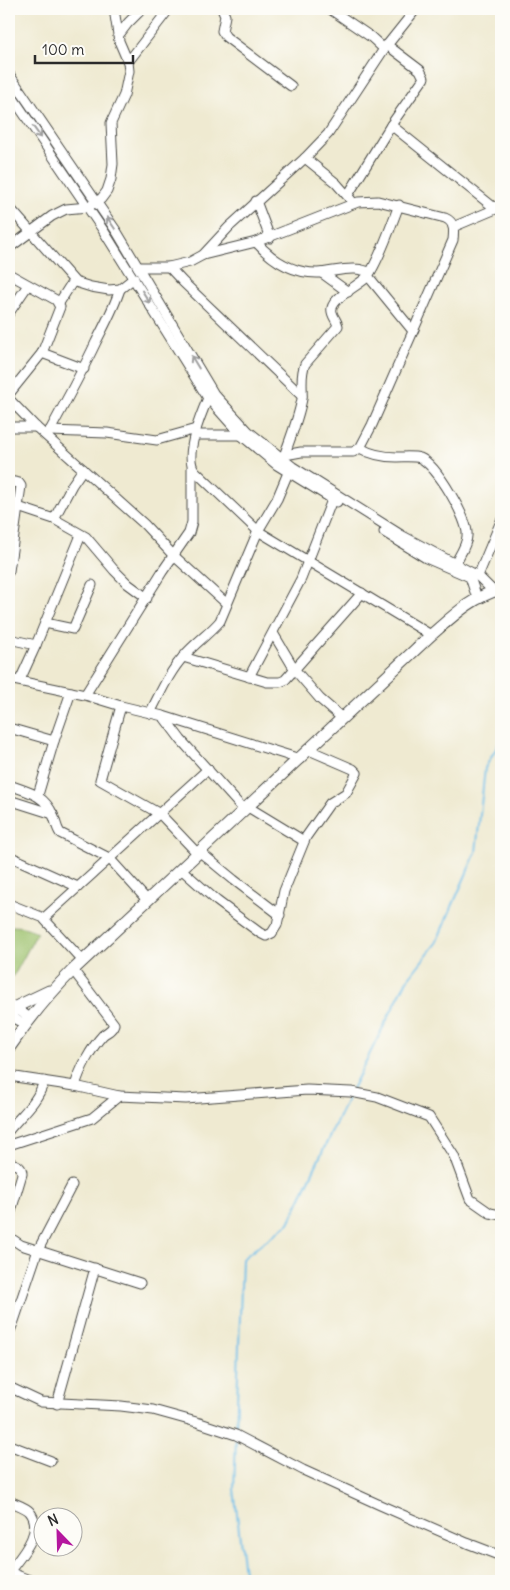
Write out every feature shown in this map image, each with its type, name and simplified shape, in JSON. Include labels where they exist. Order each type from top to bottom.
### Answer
[{"type":"main road","points":[[9,1048],[53,989],[72,970],[431,635],[462,608],[477,598],[497,590]]},
{"type":"main road","points":[[9,1010],[53,989]]},
{"type":"street","points":[[9,248],[52,216],[66,209],[88,207],[105,196],[111,179],[113,164],[111,123],[124,95],[129,74],[128,62],[118,36],[114,9]]},
{"type":"street","points":[[118,36],[142,9]]},
{"type":"street","points":[[128,62],[169,9]]},
{"type":"street","points":[[330,9],[420,70],[424,75],[422,81],[391,125],[348,195]]},
{"type":"street","points":[[203,255],[256,201],[306,158],[328,134],[385,47],[416,9]]},
{"type":"street","points":[[224,10],[222,28],[226,37],[292,86]]},
{"type":"street","points":[[9,74],[138,267],[214,394],[248,431],[290,469],[332,500],[426,558],[470,577],[477,598]]},
{"type":"street","points":[[9,92],[88,207],[208,398],[241,435],[282,460],[309,451],[353,452],[360,448],[372,425],[453,240],[453,226],[450,220],[445,218],[399,205],[378,201],[354,204],[270,238],[203,255],[190,262],[169,267],[138,267]]},
{"type":"street","points":[[391,125],[500,208]]},
{"type":"street","points":[[306,158],[336,183],[354,204]]},
{"type":"street","points":[[256,201],[270,238]]},
{"type":"street","points":[[282,460],[296,425],[302,396],[303,367],[338,326],[332,308],[336,300],[369,274],[399,205]]},
{"type":"street","points":[[9,207],[32,231],[73,281],[84,286],[120,289]]},
{"type":"street","points":[[453,226],[500,208]]},
{"type":"street","points":[[256,242],[276,261],[302,272],[322,273],[356,269],[369,274],[413,331]]},
{"type":"street","points":[[169,267],[302,396]]},
{"type":"street","points":[[322,273],[348,292]]},
{"type":"street","points":[[9,274],[59,303]]},
{"type":"street","points":[[48,434],[84,369],[115,306],[120,289],[134,278]]},
{"type":"street","points":[[9,394],[42,353],[60,310],[59,303],[73,281]]},
{"type":"street","points":[[9,313],[28,285]]},
{"type":"street","points":[[42,353],[84,369]]},
{"type":"street","points":[[85,695],[191,529],[192,468],[190,461],[196,432],[208,398]]},
{"type":"street","points":[[9,399],[36,427],[48,434],[83,469],[144,524],[173,556],[227,604]]},
{"type":"street","points":[[9,427],[36,427]]},
{"type":"street","points":[[48,434],[107,433],[157,440],[196,432],[241,435]]},
{"type":"street","points":[[360,448],[368,453],[382,456],[422,458],[439,474],[455,502],[468,533],[467,540],[456,564]]},
{"type":"street","points":[[192,468],[258,531],[431,635]]},
{"type":"street","points":[[54,519],[83,469]]},
{"type":"street","points":[[290,469],[401,536],[478,576],[497,590]]},
{"type":"street","points":[[150,713],[163,687],[183,657],[216,626],[258,531],[290,469]]},
{"type":"street","points":[[9,481],[19,483],[21,486],[9,571]]},
{"type":"street","points":[[249,677],[300,579],[332,500]]},
{"type":"street","points":[[18,508],[54,519],[86,537],[128,584],[147,598]]},
{"type":"street","points":[[478,576],[501,521]]},
{"type":"street","points":[[20,680],[80,535]]},
{"type":"street","points":[[45,623],[73,630],[92,584]]},
{"type":"street","points":[[183,657],[267,682],[280,682],[289,678],[302,660],[362,593]]},
{"type":"street","points":[[273,633],[295,670],[320,699],[342,718]]},
{"type":"street","points":[[9,639],[36,645]]},
{"type":"street","points":[[9,679],[85,695],[120,706],[163,716],[300,759]]},
{"type":"street","points":[[38,795],[71,692]]},
{"type":"street","points":[[120,706],[100,780],[160,814],[199,853],[280,914]]},
{"type":"street","points":[[163,716],[181,740],[246,808],[304,841]]},
{"type":"street","points":[[9,728],[54,741]]},
{"type":"street","points":[[181,869],[217,901],[264,935],[272,933],[277,925],[284,891],[304,841],[330,803],[346,793],[357,773],[353,769],[309,750]]},
{"type":"street","points":[[44,918],[208,769]]},
{"type":"street","points":[[53,814],[9,799],[11,786],[38,795],[53,814],[60,833],[108,858],[147,900]]},
{"type":"street","points":[[9,856],[78,887]]},
{"type":"street","points":[[9,904],[44,918],[83,960]]},
{"type":"street","points":[[72,970],[114,1024],[113,1029],[103,1035],[80,1069],[74,1086]]},
{"type":"street","points":[[9,1010],[20,1011],[28,1021]]},
{"type":"street","points":[[9,1016],[28,1021]]},
{"type":"street","points":[[9,1076],[74,1086],[119,1096],[186,1100],[307,1090],[351,1092],[377,1097],[429,1117],[454,1156],[470,1199],[490,1213],[501,1215]]},
{"type":"street","points":[[9,1130],[29,1109],[41,1091],[44,1081]]},
{"type":"street","points":[[9,1145],[92,1118],[119,1096]]},
{"type":"street","points":[[9,1163],[19,1166],[22,1174],[9,1218]]},
{"type":"street","points":[[9,1333],[38,1250],[72,1185]]},
{"type":"street","points":[[9,1238],[21,1245],[140,1283]]},
{"type":"street","points":[[57,1404],[95,1268]]},
{"type":"street","points":[[9,1387],[41,1402],[121,1406],[153,1410],[236,1435],[303,1470],[467,1544],[501,1556]]},
{"type":"street","points":[[9,1445],[52,1462]]},
{"type":"street","points":[[9,1501],[29,1510],[34,1522],[34,1532],[29,1543],[9,1572],[32,1581]]},
{"type":"green space","points":[[9,926],[24,927],[37,933],[16,972],[9,980]]},
{"type":"waterway","points":[[352,1089],[407,980],[436,943],[476,852],[485,768],[501,740]]},
{"type":"waterway","points":[[236,1432],[242,1259],[289,1223],[349,1095]]},
{"type":"waterway","points":[[236,1439],[234,1489],[245,1581]]}]
